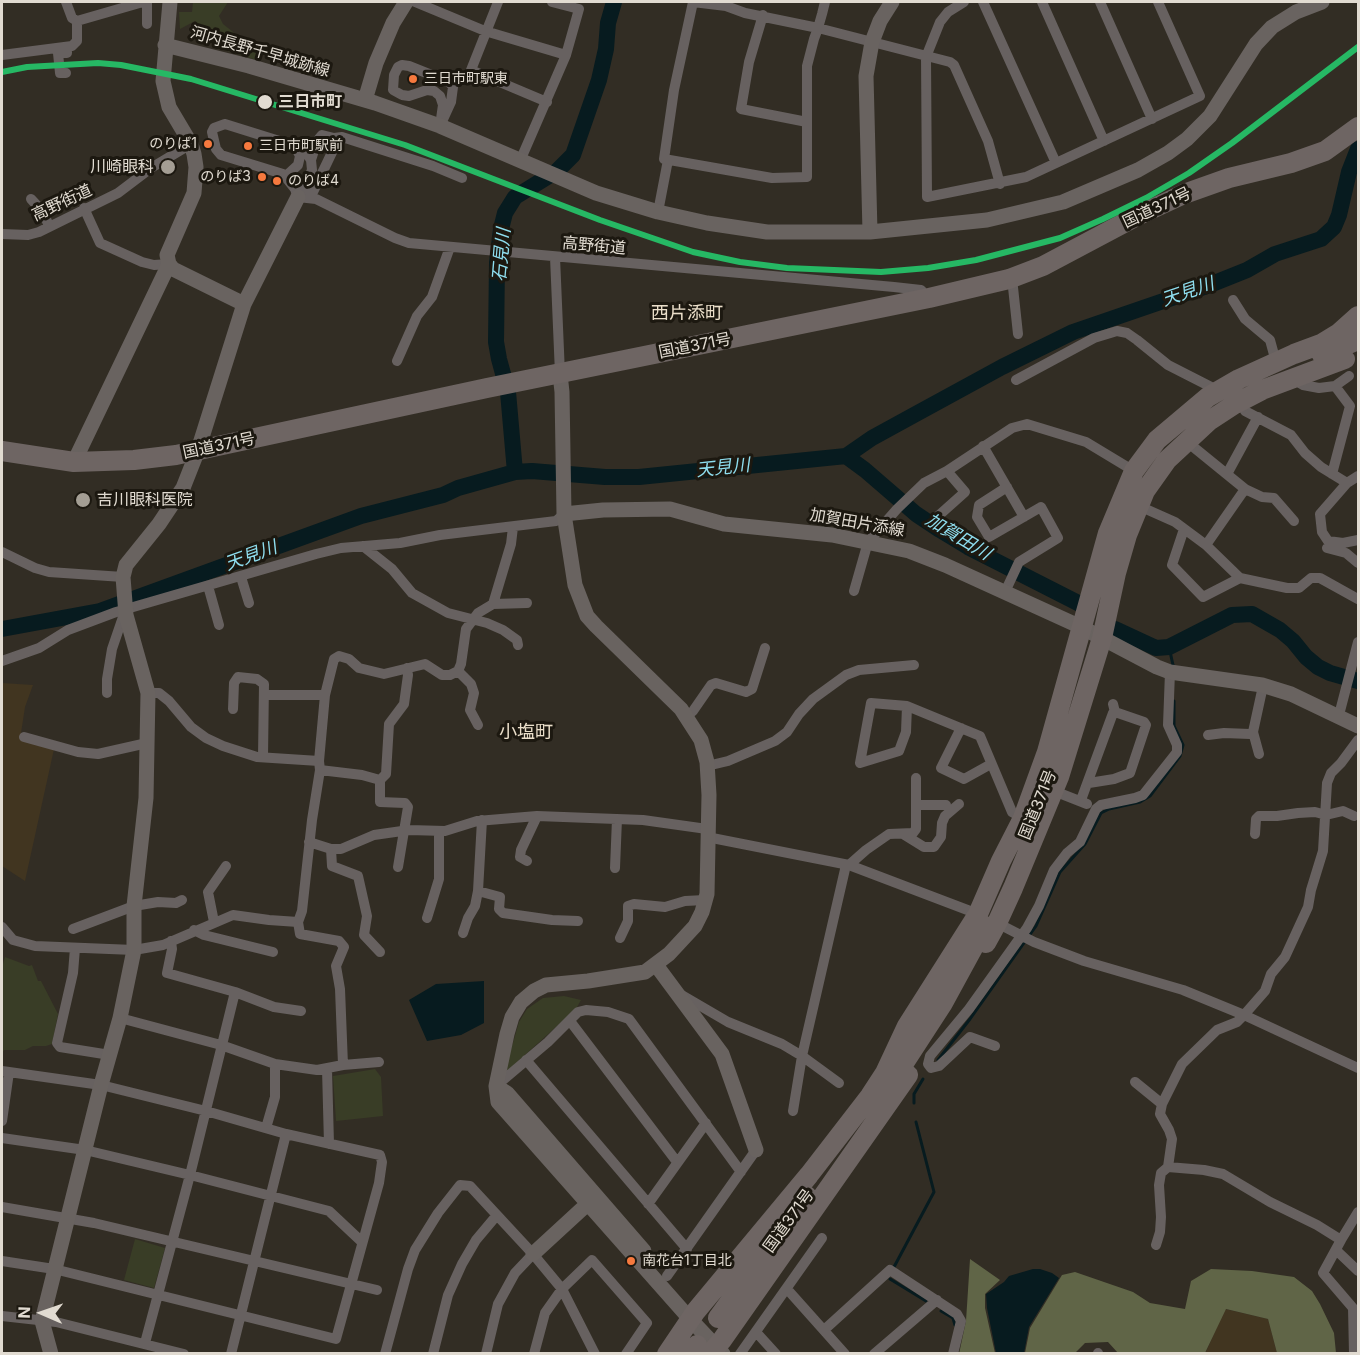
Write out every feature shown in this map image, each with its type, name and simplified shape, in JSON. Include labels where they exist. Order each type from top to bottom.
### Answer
[{"type":"highway","name":"国道371号","points":[[2,451],[74,462],[134,459],[198,450],[487,388],[929,298],[1012,278],[1043,266],[1184,194],[1229,178],[1291,163],[1325,151],[1359,127]]},
{"type":"highway","points":[[980,909],[1023,818],[1047,752],[1108,533],[1134,471],[1157,440],[1182,417],[1219,391],[1276,362],[1321,344],[1340,333],[1359,316]]},
{"type":"highway","name":"国道371号","points":[[718,1318],[894,1079],[943,1003],[982,931],[1023,842],[1055,762],[1077,691],[1110,556],[1125,512],[1151,464],[1180,431],[1225,399],[1279,373],[1359,340]]},
{"type":"highway","points":[[943,1003],[1004,927],[1076,727],[1102,638],[1127,535],[1156,473],[1186,441],[1209,421],[1240,401],[1348,358],[1359,348]]},
{"type":"highway","points":[[894,1079],[905,1047],[980,909],[1023,842]]},
{"type":"highway","points":[[667,1353],[693,1315],[809,1175],[870,1096],[885,1073],[907,1026],[966,935]]},
{"type":"highway","points":[[713,1349],[905,1082],[970,969]]},
{"type":"highway","points":[[912,1068],[924,1034]]},
{"type":"street","points":[[66,2],[72,18],[77,21],[145,2],[147,24]]},
{"type":"street","points":[[170,2],[163,81],[169,107],[191,144],[196,167],[194,193],[167,255],[169,264],[244,304]]},
{"type":"street","points":[[365,100],[388,33],[406,2]]},
{"type":"street","points":[[415,2],[485,31],[566,55]]},
{"type":"street","points":[[498,2],[471,70],[547,102]]},
{"type":"street","points":[[520,161],[566,55],[579,9],[552,2]]},
{"type":"street","points":[[825,2],[818,28],[807,66],[807,177],[772,178],[664,159],[674,90],[693,2],[726,6],[745,13],[818,28],[950,62],[954,65],[988,141],[1000,184]]},
{"type":"street","points":[[870,232],[866,76],[872,42],[880,21],[892,2]]},
{"type":"street","points":[[964,2],[948,12],[940,21],[926,57],[927,197],[1026,177],[1200,96],[1158,2]]},
{"type":"street","points":[[983,2],[1056,163]]},
{"type":"street","points":[[1042,2],[1104,141]]},
{"type":"street","points":[[1100,2],[1152,118]]},
{"type":"street","name":"河内長野千早城跡線","points":[[164,51],[365,100],[440,126],[596,193],[658,212],[707,224],[766,232],[870,232],[987,220],[1063,202],[1138,171],[1168,153],[1210,116],[1256,44],[1272,27],[1296,12],[1322,2]]},
{"type":"street","points":[[763,15],[749,62],[741,109],[807,122]]},
{"type":"street","points":[[66,73],[60,74],[58,53],[67,53],[68,48],[77,41],[77,21]]},
{"type":"street","points":[[2,55],[68,48]]},
{"type":"street","points":[[409,66],[449,82],[453,87],[451,102],[440,126],[443,105],[440,96],[434,91],[427,90],[409,96],[393,90],[392,82],[398,67],[409,66]]},
{"type":"street","points":[[298,198],[295,189],[285,177],[221,155],[216,149],[212,132],[214,128],[225,124],[306,152],[311,160]]},
{"type":"street","points":[[51,1353],[42,1321],[120,1018],[134,950],[134,906],[146,798],[148,693],[125,609],[126,565],[159,524],[183,488],[198,450],[244,304],[309,180],[312,170],[311,160],[322,135],[342,137],[433,166],[462,178]]},
{"type":"street","points":[[298,198],[314,192],[336,144],[334,138]]},
{"type":"street","name":"高野街道","points":[[2,234],[34,234],[118,193],[151,168],[191,144]]},
{"type":"street","points":[[285,177],[298,165],[300,156],[296,148]]},
{"type":"street","points":[[658,212],[668,160]]},
{"type":"street","name":"高野街道","points":[[298,198],[316,199],[409,243],[894,287],[921,290],[929,298]]},
{"type":"street","points":[[31,199],[43,212],[49,226]]},
{"type":"street","points":[[84,208],[100,243],[142,262],[154,265],[169,264]]},
{"type":"street","points":[[397,361],[417,316],[432,297],[450,247]]},
{"type":"street","points":[[555,257],[562,392],[562,485],[575,585],[587,616],[681,709],[701,740],[707,766],[707,894],[694,926],[656,965],[645,972],[546,985],[521,1002],[512,1017],[496,1086],[498,1102],[667,1276],[713,1349]]},
{"type":"street","points":[[74,462],[169,264]]},
{"type":"street","points":[[1012,278],[1018,334]]},
{"type":"street","points":[[1233,300],[1245,319],[1270,340],[1276,362]]},
{"type":"street","points":[[1016,380],[1094,338],[1117,331],[1127,333],[1168,365],[1219,391]]},
{"type":"street","points":[[1293,379],[1319,388],[1335,386],[1349,376]]},
{"type":"street","points":[[1332,474],[1350,406],[1335,386]]},
{"type":"street","points":[[1240,401],[1245,411],[1291,435],[1305,453],[1347,483]]},
{"type":"street","points":[[1227,474],[1258,417]]},
{"type":"street","points":[[854,591],[868,542],[897,509],[924,483],[1012,428],[1027,424],[1086,442],[1134,471]]},
{"type":"street","points":[[1186,441],[1245,489],[1262,497],[1274,498],[1294,521]]},
{"type":"street","points":[[983,446],[1024,517]]},
{"type":"street","points":[[937,518],[965,492],[946,471]]},
{"type":"street","points":[[1359,476],[1347,483],[1320,514],[1325,546],[1346,553],[1359,563]]},
{"type":"street","points":[[1006,589],[1017,564],[1058,538],[1041,507],[989,537],[977,517],[979,505],[1007,488]]},
{"type":"street","points":[[1206,545],[1245,489]]},
{"type":"street","points":[[1139,506],[1175,522],[1206,545],[1240,578],[1287,588],[1299,588],[1311,578],[1320,578],[1359,599]]},
{"type":"street","name":"加賀田片添線","points":[[564,514],[603,510],[670,509],[724,524],[832,535],[909,551],[1006,589],[1157,668],[1263,686],[1291,694],[1359,726]]},
{"type":"street","points":[[2,661],[39,648],[68,630],[125,609],[324,552],[556,521],[564,514]]},
{"type":"street","points":[[493,604],[511,544],[513,527]]},
{"type":"street","points":[[1184,529],[1172,566],[1203,597],[1240,578]]},
{"type":"street","points":[[1324,535],[1328,541],[1335,543],[1359,540]]},
{"type":"street","points":[[363,546],[392,568],[411,593],[435,608],[459,618],[487,623],[503,630],[517,640],[518,645]]},
{"type":"street","points":[[2,552],[35,568],[50,572],[124,581]]},
{"type":"street","points":[[241,577],[249,603]]},
{"type":"street","points":[[208,586],[219,624]]},
{"type":"street","points":[[343,1065],[336,966],[344,947],[339,941],[300,934],[298,922],[302,911],[325,695],[334,659],[339,656],[359,668],[384,674],[425,664],[442,675],[450,675],[458,671],[461,664],[466,629],[471,620],[493,604],[527,603]]},
{"type":"street","points":[[107,693],[112,649],[125,609]]},
{"type":"street","points":[[1339,716],[1359,642]]},
{"type":"street","points":[[687,716],[711,685],[716,683],[746,692],[752,690],[765,648]]},
{"type":"street","points":[[707,766],[728,761],[775,741],[787,732],[813,699],[846,675],[859,670],[914,665]]},
{"type":"street","points":[[398,867],[408,807],[405,803],[380,802],[380,780],[386,774],[389,724],[404,704],[408,675],[406,668]]},
{"type":"street","points":[[458,671],[471,684],[474,693],[470,710],[478,725]]},
{"type":"street","points":[[994,1046],[970,1037],[939,1066],[931,1068],[928,1064],[930,1056],[969,1009],[1028,928],[1054,870],[1067,853],[1080,842],[1096,808],[1143,795],[1177,752],[1177,745],[1168,725],[1170,672]]},
{"type":"street","points":[[233,709],[234,682],[238,677],[257,679],[264,684],[263,757]]},
{"type":"street","points":[[1259,754],[1253,732],[1263,686]]},
{"type":"street","points":[[148,693],[159,693],[191,727],[206,738],[223,746],[263,757],[319,766],[380,780]]},
{"type":"street","points":[[264,695],[325,695]]},
{"type":"street","points":[[907,706],[906,732],[899,751],[860,763],[871,703],[907,706],[980,736],[1012,812],[1023,818]]},
{"type":"street","points":[[1081,800],[1114,708],[1144,722],[1146,724],[1131,773],[1114,779],[1089,783]]},
{"type":"street","points":[[961,728],[940,768],[964,779],[991,764]]},
{"type":"street","points":[[1208,735],[1253,732]]},
{"type":"street","points":[[24,737],[78,752],[98,754],[147,743]]},
{"type":"street","points":[[1156,1245],[1161,1217],[1159,1185],[1161,1173],[1168,1167],[1172,1139],[1160,1114],[1162,1104],[1182,1064],[1216,1030],[1237,1022],[1244,1015],[1265,991],[1272,974],[1285,957],[1308,907],[1323,851],[1327,783],[1331,773],[1359,740]]},
{"type":"street","points":[[793,1111],[802,1056],[848,865],[889,834],[913,833],[916,829],[916,778]]},
{"type":"street","points":[[1054,791],[1096,808]]},
{"type":"street","points":[[903,834],[924,847],[934,847],[941,837],[945,816],[959,804]]},
{"type":"street","points":[[916,805],[946,805]]},
{"type":"street","points":[[1255,834],[1256,819],[1259,816],[1298,813],[1326,814],[1343,811],[1354,816]]},
{"type":"street","points":[[309,842],[331,849],[341,849],[374,835],[404,831],[439,832],[482,820],[537,816],[672,823],[848,865],[980,909]]},
{"type":"street","points":[[527,861],[520,857],[521,850],[537,816]]},
{"type":"street","points":[[615,868],[617,819]]},
{"type":"street","points":[[463,933],[475,906],[478,891],[482,820]]},
{"type":"street","points":[[427,918],[439,879],[439,832]]},
{"type":"street","points":[[331,849],[332,866],[358,876],[367,916],[364,935],[380,952]]},
{"type":"street","points":[[214,922],[208,891],[226,866]]},
{"type":"street","points":[[478,891],[500,897],[499,909],[503,913],[578,921]]},
{"type":"street","points":[[73,929],[134,906],[158,902],[176,903],[182,900]]},
{"type":"street","points":[[620,938],[628,921],[628,906],[634,904],[665,907],[685,901],[705,900]]},
{"type":"street","points":[[2,927],[13,940],[35,946],[134,950],[163,945],[233,915],[298,922]]},
{"type":"street","points":[[1004,927],[1034,942],[1084,961],[1183,990],[1244,1015],[1359,1068]]},
{"type":"street","points":[[194,930],[204,935],[273,952]]},
{"type":"street","points":[[171,941],[172,949],[166,973],[235,992],[274,1007],[301,1011]]},
{"type":"street","points":[[75,948],[73,973],[57,1043],[60,1047],[110,1055]]},
{"type":"street","points":[[656,965],[722,1054],[756,1150],[667,1276]]},
{"type":"street","points":[[144,1343],[190,1175],[235,992]]},
{"type":"street","points":[[677,992],[728,1022],[782,1044],[838,1083]]},
{"type":"street","points":[[496,1086],[578,1012],[586,1010],[608,1012],[630,1019],[741,1172]]},
{"type":"street","points":[[120,1018],[221,1044],[275,1064],[317,1070],[379,1062]]},
{"type":"street","points":[[570,1021],[677,1162]]},
{"type":"street","points":[[526,1060],[687,1249]]},
{"type":"street","points":[[266,1128],[275,1096],[275,1064]]},
{"type":"street","points":[[327,1069],[328,1144]]},
{"type":"street","points":[[2,1121],[5,1072],[101,1085],[206,1110],[286,1134],[380,1155],[382,1162],[379,1184],[336,1339],[54,1269],[2,1261]]},
{"type":"street","points":[[1135,1082],[1162,1104]]},
{"type":"street","points":[[648,1204],[706,1123]]},
{"type":"street","points":[[231,1353],[286,1134]]},
{"type":"street","points":[[2,1138],[85,1150],[329,1211],[362,1242]]},
{"type":"street","points":[[1168,1167],[1223,1174],[1317,1225],[1359,1270]]},
{"type":"street","points":[[385,1353],[396,1294],[420,1240],[460,1185],[470,1186],[562,1289],[595,1353]]},
{"type":"street","points":[[592,1199],[693,1315]]},
{"type":"street","points":[[486,1353],[498,1304],[515,1273],[592,1199]]},
{"type":"street","points":[[2,1207],[68,1217],[377,1290]]},
{"type":"street","points":[[1278,1220],[1287,1210]]},
{"type":"street","points":[[1354,1353],[1356,1304],[1323,1273],[1359,1212]]},
{"type":"street","points":[[434,1353],[448,1295],[462,1264],[476,1240],[497,1215]]},
{"type":"street","points":[[740,1353],[822,1239]]},
{"type":"street","points":[[534,1353],[545,1314],[562,1289],[592,1260],[647,1323],[626,1353]]},
{"type":"street","points":[[824,1330],[890,1270],[957,1314],[961,1321],[952,1352]]},
{"type":"street","points":[[787,1289],[845,1353]]},
{"type":"street","points":[[874,1353],[937,1300]]},
{"type":"street","points":[[2,1316],[56,1322],[184,1353]]},
{"type":"street","points":[[756,1332],[776,1353]]},
{"type":"street","points":[[584,1353],[588,1340]]},
{"type":"shaded area","points":[[2,683],[33,685],[25,707],[21,733],[24,741],[54,749],[25,881],[2,866]]},
{"type":"shaded area","points":[[1225,1309],[1268,1319],[1277,1353],[1205,1354]]},
{"type":"green space","points":[[193,2],[228,2],[219,16],[223,24],[242,39],[257,44],[260,61],[218,48],[204,36],[195,21],[180,29],[179,12],[192,12]]},
{"type":"green space","points":[[5,957],[29,966],[32,965],[38,981],[41,981],[58,1014],[52,1044],[33,1046],[25,1050],[4,1050],[2,1053],[2,967]]},
{"type":"green space","points":[[564,996],[581,1000],[576,1009],[507,1071],[505,1070],[519,1022],[527,1009],[543,998]]},
{"type":"green space","points":[[375,1069],[381,1077],[383,1116],[336,1121],[333,1076]]},
{"type":"green space","points":[[135,1239],[165,1248],[154,1288],[124,1280]]},
{"type":"green space","points":[[970,1259],[1000,1280],[985,1294],[985,1308],[995,1353],[959,1354],[966,1321]]},
{"type":"green space","points":[[1211,1269],[1252,1271],[1294,1277],[1312,1291],[1320,1304],[1334,1333],[1336,1353],[1277,1353],[1268,1319],[1226,1309],[1205,1353],[1118,1353],[1108,1342],[1085,1343],[1075,1353],[1025,1353],[1030,1328],[1062,1275],[1075,1272],[1133,1292],[1150,1303],[1185,1309],[1191,1281]]},
{"type":"water","points":[[484,981],[484,1023],[461,1035],[427,1041],[409,1000],[436,984]]},
{"type":"water","points":[[1033,1269],[1052,1273],[1059,1278],[1029,1327],[1024,1353],[996,1353],[986,1294],[1009,1276]]},
{"type":"waterway","name":"石見川","points":[[515,472],[508,392],[496,342],[497,263],[501,229],[505,213],[515,197],[557,171],[573,155],[599,80],[606,49],[608,23],[614,2]]},
{"type":"waterway","name":"天見川","points":[[2,629],[100,611],[361,516],[443,495],[458,488],[515,472],[639,477],[846,456],[872,438],[914,415],[1002,367],[1073,332],[1207,286],[1247,270],[1275,254],[1321,239],[1334,227],[1339,215],[1349,172],[1358,149]]},
{"type":"waterway","name":"加賀田川","points":[[846,456],[916,514],[940,530],[968,547],[1080,604]]},
{"type":"waterway","name":"加賀田川","points":[[1115,629],[1156,648],[1169,647],[1232,615],[1252,614],[1280,630],[1318,667],[1358,681]]},
{"type":"waterway","points":[[1169,647],[1173,665]]},
{"type":"waterway","points":[[938,1060],[1036,926],[1060,872],[1085,844],[1101,813],[1140,802],[1150,796],[1180,756],[1183,745],[1174,726],[1174,701]]},
{"type":"waterway","points":[[914,1103],[914,1094],[923,1079]]},
{"type":"waterway","points":[[894,1267],[934,1192],[916,1122]]},
{"type":"waterway","points":[[890,1279],[926,1301]]},
{"type":"waterway","points":[[941,1311],[953,1318],[955,1325]]},
{"type":"transit line","points":[[2,72],[27,67],[98,63],[121,65],[191,79],[405,145],[600,220],[693,252],[740,262],[787,268],[881,272],[928,268],[976,260],[1060,238],[1103,219],[1189,173],[1358,47]]},
{"type":"place","name":"三日市町駅東","points":[[413,79]]},
{"type":"place","name":"三日市町","points":[[265,102]]},
{"type":"place","name":"のりば1","points":[[208,144]]},
{"type":"place","name":"三日市町駅前","points":[[248,146]]},
{"type":"place","name":"川崎眼科","points":[[168,167]]},
{"type":"place","name":"のりば3","points":[[262,177]]},
{"type":"place","name":"のりば4","points":[[277,181]]},
{"type":"place","name":"吉川眼科医院","points":[[83,500]]},
{"type":"place","name":"南花台1丁目北","points":[[631,1261]]},
{"type":"district","name":"西片添町","points":[[687,314]]},
{"type":"district","name":"小塩町","points":[[526,733]]}]
